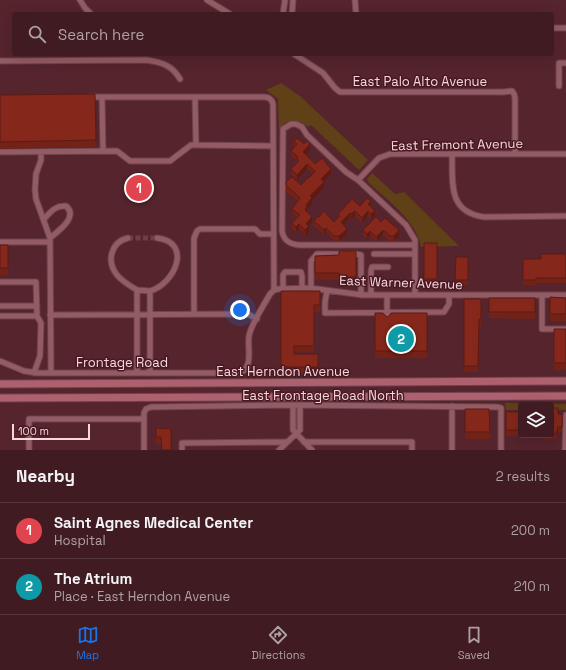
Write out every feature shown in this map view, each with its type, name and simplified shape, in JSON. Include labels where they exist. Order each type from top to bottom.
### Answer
[{"type":"main road","name":"East Herndon Avenue","points":[[0,384],[566,382]]},
{"type":"main road","name":"East Herndon Avenue","points":[[0,398],[566,396]]},
{"type":"street","points":[[80,0],[84,8],[89,12]]},
{"type":"street","points":[[283,12],[285,0]]},
{"type":"street","points":[[292,12],[293,0]]},
{"type":"street","points":[[355,0],[356,12]]},
{"type":"street","points":[[210,1],[227,12]]},
{"type":"street","points":[[554,28],[566,28]]},
{"type":"street","points":[[115,56],[115,61]]},
{"type":"street","name":"East Palo Alto Avenue","points":[[297,56],[323,73],[340,92],[512,91],[515,98],[515,154]]},
{"type":"street","points":[[0,61],[157,62],[172,68],[180,79]]},
{"type":"street","points":[[559,86],[559,63],[566,63]]},
{"type":"street","points":[[195,96],[196,145]]},
{"type":"street","points":[[50,315],[248,314],[257,318],[270,294],[274,290],[273,104],[269,98],[264,96],[86,97]]},
{"type":"street","points":[[102,97],[103,152]]},
{"type":"street","points":[[415,245],[299,245],[293,244],[286,240],[282,233],[282,132],[287,126],[296,124],[302,127],[307,135],[346,172],[358,180],[406,225],[412,235],[415,245],[416,295]]},
{"type":"street","points":[[0,152],[117,151],[130,161],[170,161],[191,145],[273,146]]},
{"type":"street","points":[[41,152],[41,160],[36,174],[35,190],[36,199],[50,240],[50,373]]},
{"type":"street","name":"East Fremont Avenue","points":[[358,180],[379,158],[396,154],[566,154]]},
{"type":"street","points":[[452,154],[453,187],[455,198],[462,208],[472,214],[484,216],[566,216]]},
{"type":"street","points":[[0,242],[50,240],[69,219],[69,209],[66,206],[59,206],[53,209],[44,220]]},
{"type":"street","points":[[194,314],[195,232],[200,229],[255,229],[260,234],[273,234]]},
{"type":"street","points":[[128,238],[114,246],[111,254],[111,261],[115,272],[137,290],[150,291],[161,286],[168,280],[177,261],[176,251],[172,243],[157,238]]},
{"type":"street","points":[[311,289],[311,261],[317,254],[356,254],[361,255],[361,295]]},
{"type":"street","points":[[374,254],[415,254]]},
{"type":"street","points":[[371,295],[372,267],[388,267]]},
{"type":"street","points":[[283,288],[283,275],[285,272],[301,272],[302,288]]},
{"type":"street","points":[[0,282],[36,282],[37,316],[41,323],[40,356],[34,373]]},
{"type":"street","name":"East Warner Avenue","points":[[274,290],[283,288],[302,288],[361,295],[566,296]]},
{"type":"street","points":[[137,290],[137,373]]},
{"type":"street","points":[[150,291],[150,373]]},
{"type":"street","points":[[327,291],[325,313],[444,312],[449,304],[449,295]]},
{"type":"street","points":[[387,295],[387,320]]},
{"type":"street","points":[[542,296],[542,329],[566,329]]},
{"type":"street","points":[[0,306],[37,306]]},
{"type":"street","points":[[0,316],[37,316]]},
{"type":"street","name":"Frontage Road","points":[[0,361],[24,371],[34,373],[240,373],[248,366],[249,334],[257,318]]},
{"type":"street","points":[[293,405],[293,430],[312,450]]},
{"type":"street","name":"East Frontage Road North","points":[[144,419],[146,409],[151,407],[293,405],[494,406],[501,408],[501,450]]},
{"type":"street","points":[[279,450],[300,430],[300,405]]},
{"type":"street","points":[[452,406],[452,450]]},
{"type":"street","points":[[565,450],[566,415]]},
{"type":"street","points":[[29,450],[29,420],[144,419],[144,450]]},
{"type":"street","points":[[182,450],[182,443],[286,442]]},
{"type":"street","points":[[304,442],[412,442],[412,450]]},
{"type":"shaded area","points":[[281,83],[300,96],[368,160],[359,170],[311,125],[308,127],[293,120],[282,125],[279,129],[278,99],[266,90]]},
{"type":"shaded area","points":[[372,173],[395,194],[404,192],[459,246],[421,247],[419,238],[408,220],[392,203],[368,182],[367,179]]},
{"type":"shaded area","points":[[505,403],[518,403],[518,410],[506,410]]},
{"type":"shaded area","points":[[554,404],[566,404],[566,410],[554,410]]},
{"type":"building","points":[[95,94],[96,140],[0,142],[0,95]]},
{"type":"building","points":[[297,138],[304,144],[307,141],[310,144],[303,152],[315,164],[322,158],[331,169],[321,179],[324,182],[310,196],[312,198],[306,205],[305,210],[312,217],[306,224],[309,226],[305,230],[299,224],[296,227],[292,223],[300,215],[292,209],[300,198],[286,185],[286,182],[292,177],[301,185],[315,171],[307,164],[297,175],[291,169],[299,161],[297,159],[298,157],[291,151],[297,144],[294,141]]},
{"type":"building","points":[[367,198],[371,201],[368,204],[375,211],[371,214],[368,211],[362,218],[355,211],[351,214],[350,213],[341,222],[347,229],[339,236],[334,236],[326,228],[324,230],[314,221],[324,211],[334,222],[340,216],[338,214],[352,199],[360,206]]},
{"type":"building","points":[[376,217],[381,222],[385,218],[399,230],[394,236],[390,236],[383,230],[377,236],[370,231],[367,234],[363,230]]},
{"type":"building","points":[[424,243],[437,243],[437,279],[424,279]]},
{"type":"building","points":[[0,245],[8,245],[8,268],[0,268]]},
{"type":"building","points":[[339,251],[356,251],[356,277],[340,277],[339,273],[315,273],[315,256],[339,255]]},
{"type":"building","points":[[541,254],[566,254],[566,278],[536,278],[536,280],[523,280],[523,259],[541,259]]},
{"type":"building","points":[[456,257],[468,257],[468,280],[455,280]]},
{"type":"building","points":[[281,291],[320,291],[320,305],[314,305],[314,346],[294,346],[294,354],[318,354],[318,367],[281,367]]},
{"type":"building","points":[[550,297],[566,298],[566,314],[550,314]]},
{"type":"building","points":[[489,298],[535,298],[535,312],[489,312]]},
{"type":"building","points":[[464,299],[481,299],[478,366],[464,366]]},
{"type":"building","points":[[375,313],[383,313],[387,317],[391,313],[427,313],[427,351],[375,351]]},
{"type":"building","points":[[554,329],[566,329],[566,363],[554,363]]},
{"type":"building","points":[[554,408],[558,408],[558,414],[562,414],[562,427],[558,427],[556,434],[554,434]]},
{"type":"building","points":[[465,409],[489,409],[490,432],[465,432]]},
{"type":"building","points":[[506,412],[518,412],[518,430],[506,430]]},
{"type":"building","points":[[156,428],[171,429],[171,450],[162,450],[161,437],[156,437]]},
{"type":"tunnel","points":[[128,238],[157,238]]},
{"type":"place","name":"Saint Agnes Medical Center","points":[[139,188]]},
{"type":"place","name":"The Atrium","points":[[401,339]]}]
